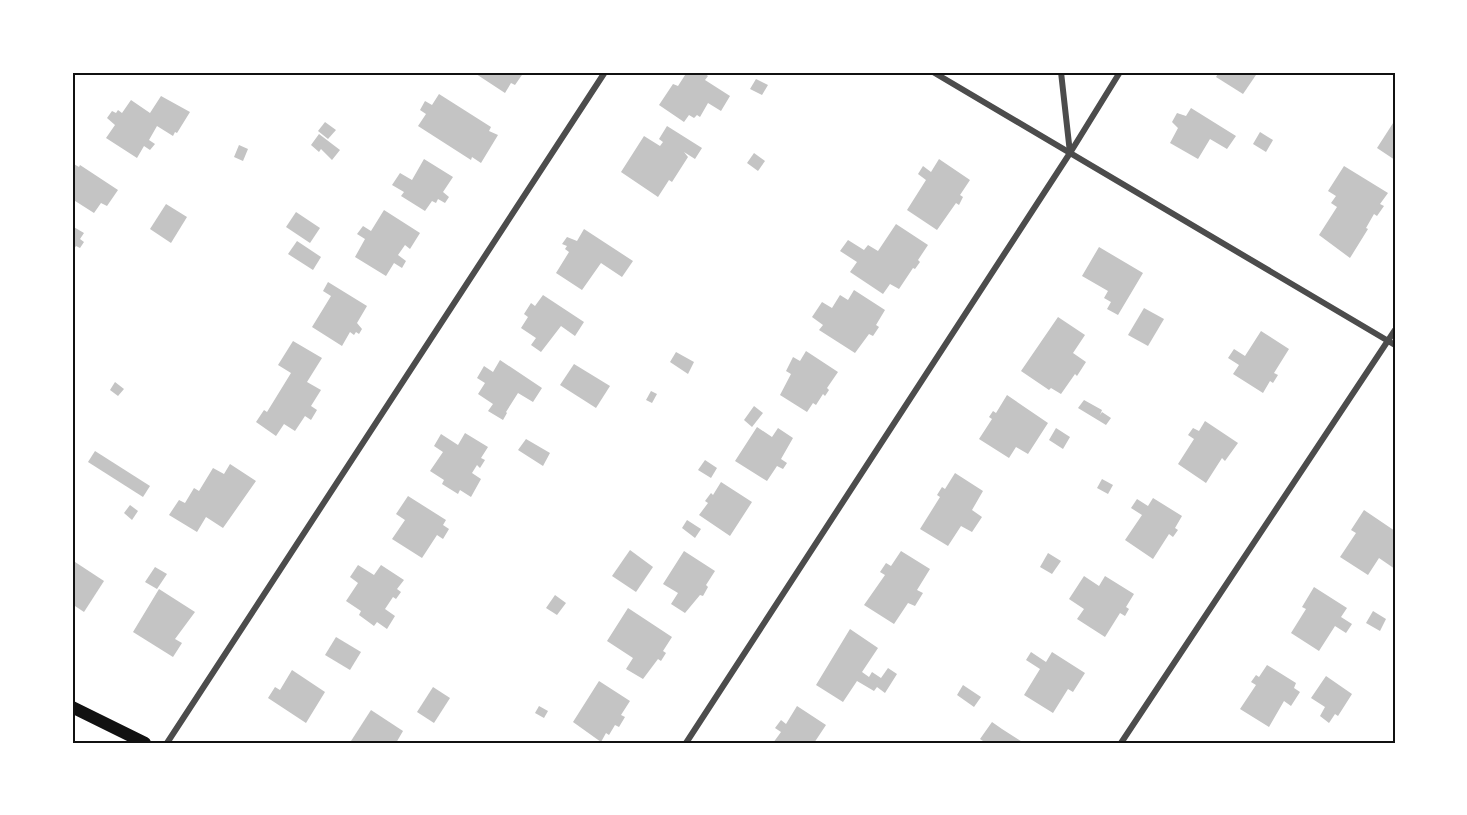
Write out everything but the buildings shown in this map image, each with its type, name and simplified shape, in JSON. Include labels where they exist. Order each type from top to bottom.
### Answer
[{"type":"main road","points":[[72,706],[145,743]]},
{"type":"street","points":[[167,743],[605,72]]},
{"type":"street","points":[[933,72],[1395,345]]},
{"type":"street","points":[[1061,72],[1070,153]]},
{"type":"street","points":[[686,743],[1070,153],[1120,72]]},
{"type":"street","points":[[1121,743],[1395,330]]}]
